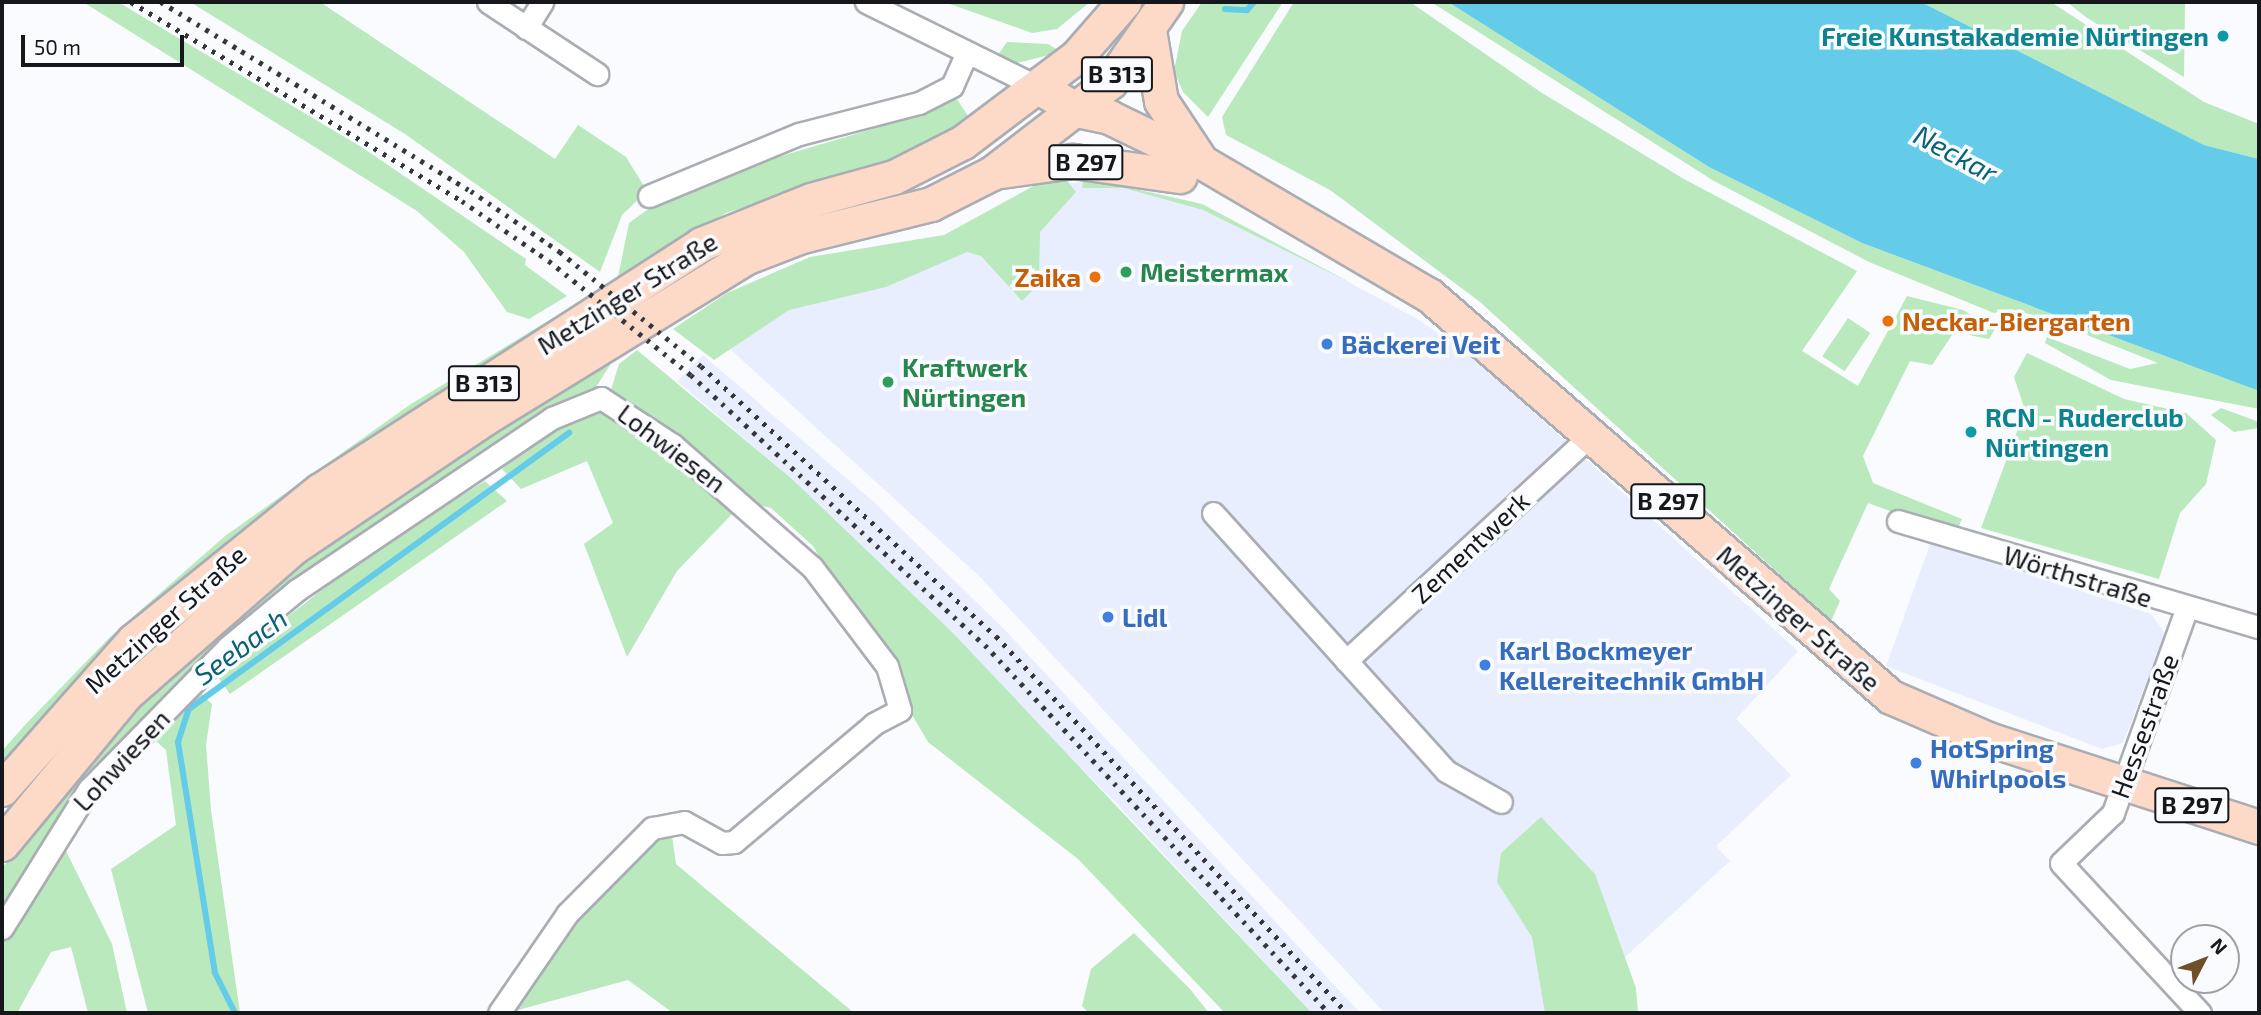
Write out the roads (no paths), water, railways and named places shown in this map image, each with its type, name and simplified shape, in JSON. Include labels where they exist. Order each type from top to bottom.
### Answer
[{"type":"main road","name":"B 313","points":[[1040,88],[1076,57],[1124,2]]},
{"type":"main road","points":[[1149,30],[1167,2]]},
{"type":"main road","name":"B 313","points":[[992,173],[1084,120],[1149,30]]},
{"type":"main road","name":"B 297","points":[[992,173],[1062,161],[1191,169],[1161,101],[1149,30]]},
{"type":"main road","name":"Metzinger Straße","points":[[2,789],[71,706],[163,613],[337,478],[701,244],[927,163],[1040,88],[1084,120],[1108,117],[1191,169],[1265,202],[1429,295],[1594,433],[1891,697],[1968,732],[2259,827]]},
{"type":"main road","name":"Metzinger Straße","points":[[2,844],[88,734],[163,658],[262,572],[374,491],[747,257],[802,236],[931,204],[992,173]]},
{"type":"street","points":[[488,2],[597,74]]},
{"type":"street","points":[[526,28],[542,2]]},
{"type":"street","points":[[866,2],[1040,88]]},
{"type":"street","points":[[649,195],[799,134],[919,103],[951,86],[967,54]]},
{"type":"street","name":"Lohwiesen","points":[[2,928],[89,789],[228,646],[297,590],[552,418],[601,398],[682,452],[812,567],[887,666],[900,710],[874,724],[734,842],[722,844],[684,822],[652,828],[567,914],[499,1013]]},
{"type":"street","name":"Zementwerk","points":[[1346,661],[1594,433]]},
{"type":"street","points":[[1213,513],[1446,771],[1501,802]]},
{"type":"street","name":"Wörthstraße","points":[[1898,521],[2186,610],[2259,626]]},
{"type":"street","name":"Hessestraße","points":[[2186,610],[2113,813],[2061,863],[2200,1013]]},
{"type":"water","name":"Neckar","points":[[1448,2],[1921,2],[2204,145],[2259,159],[2259,391],[1862,243],[1709,167]]},
{"type":"waterway","name":"Seebach","points":[[1225,9],[1247,10],[1254,2]]},
{"type":"waterway","name":"Seebach","points":[[235,1013],[215,973],[178,742],[189,709],[569,433]]},
{"type":"railway","points":[[131,2],[462,201],[549,261],[691,375],[985,645],[1329,1013]]},
{"type":"railway","points":[[161,2],[471,191],[560,252],[701,366],[996,636],[1347,1013]]},
{"type":"place","name":"Freie Kunstakademie Nürtingen","points":[[2223,36]]},
{"type":"place","name":"Meistermax","points":[[1126,272]]},
{"type":"place","name":"Zaika","points":[[1095,277]]},
{"type":"place","name":"Neckar-Biergarten","points":[[1888,321]]},
{"type":"place","name":"Bäckerei Veit","points":[[1327,344]]},
{"type":"place","name":"Kraftwerk Nürtingen","points":[[888,382]]},
{"type":"place","name":"RCN - Ruderclub Nürtingen","points":[[1971,432]]},
{"type":"place","name":"Lidl","points":[[1108,617]]},
{"type":"place","name":"Karl Bockmeyer Kellereitechnik GmbH","points":[[1485,665]]},
{"type":"place","name":"HotSpring Whirlpools","points":[[1916,763]]}]
